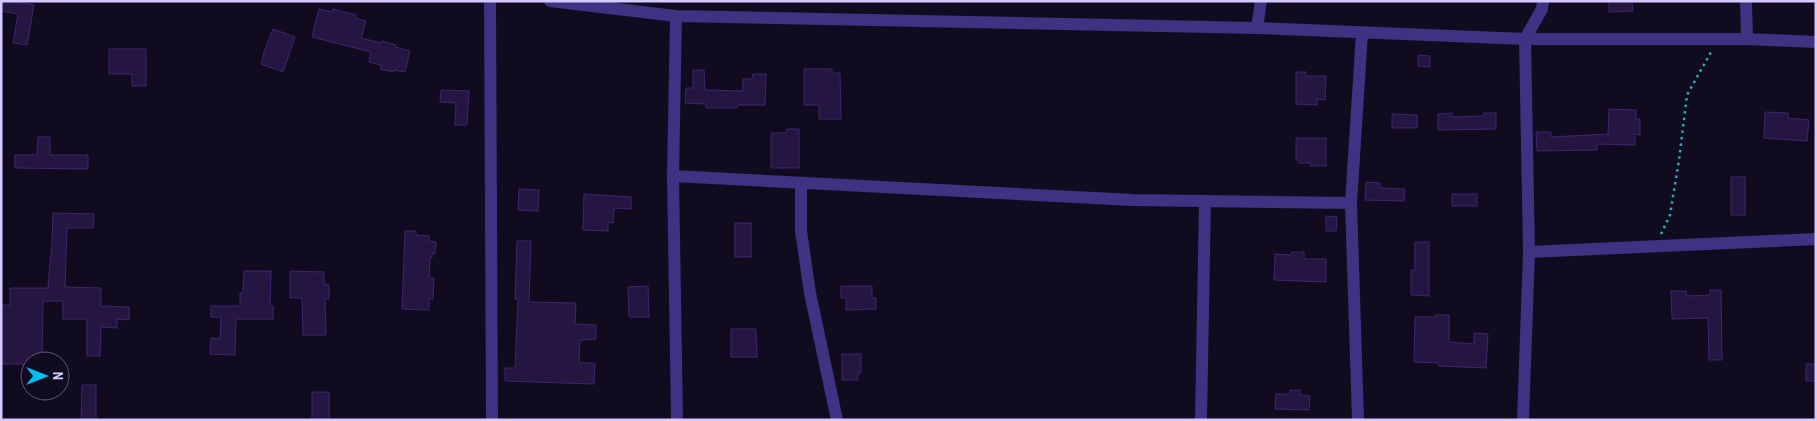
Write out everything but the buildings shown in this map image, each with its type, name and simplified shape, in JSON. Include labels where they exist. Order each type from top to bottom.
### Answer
[{"type":"street","points":[[490,1],[492,420]]},
{"type":"street","points":[[550,1],[676,16],[1257,28],[1525,39],[1816,42]]},
{"type":"street","points":[[1257,28],[1261,1]]},
{"type":"street","points":[[1523,420],[1529,252],[1525,39],[1542,8],[1543,1]]},
{"type":"street","points":[[1746,1],[1747,40]]},
{"type":"street","points":[[676,16],[673,176],[677,420]]},
{"type":"street","points":[[1358,420],[1351,203],[1362,33]]},
{"type":"street","points":[[673,176],[1133,200],[1351,203]]},
{"type":"street","points":[[801,183],[801,231],[810,293],[837,420]]},
{"type":"street","points":[[1201,420],[1205,201]]},
{"type":"street","points":[[1529,252],[1816,239]]},
{"type":"path","points":[[1655,246],[1670,215],[1688,95],[1718,40]]}]
